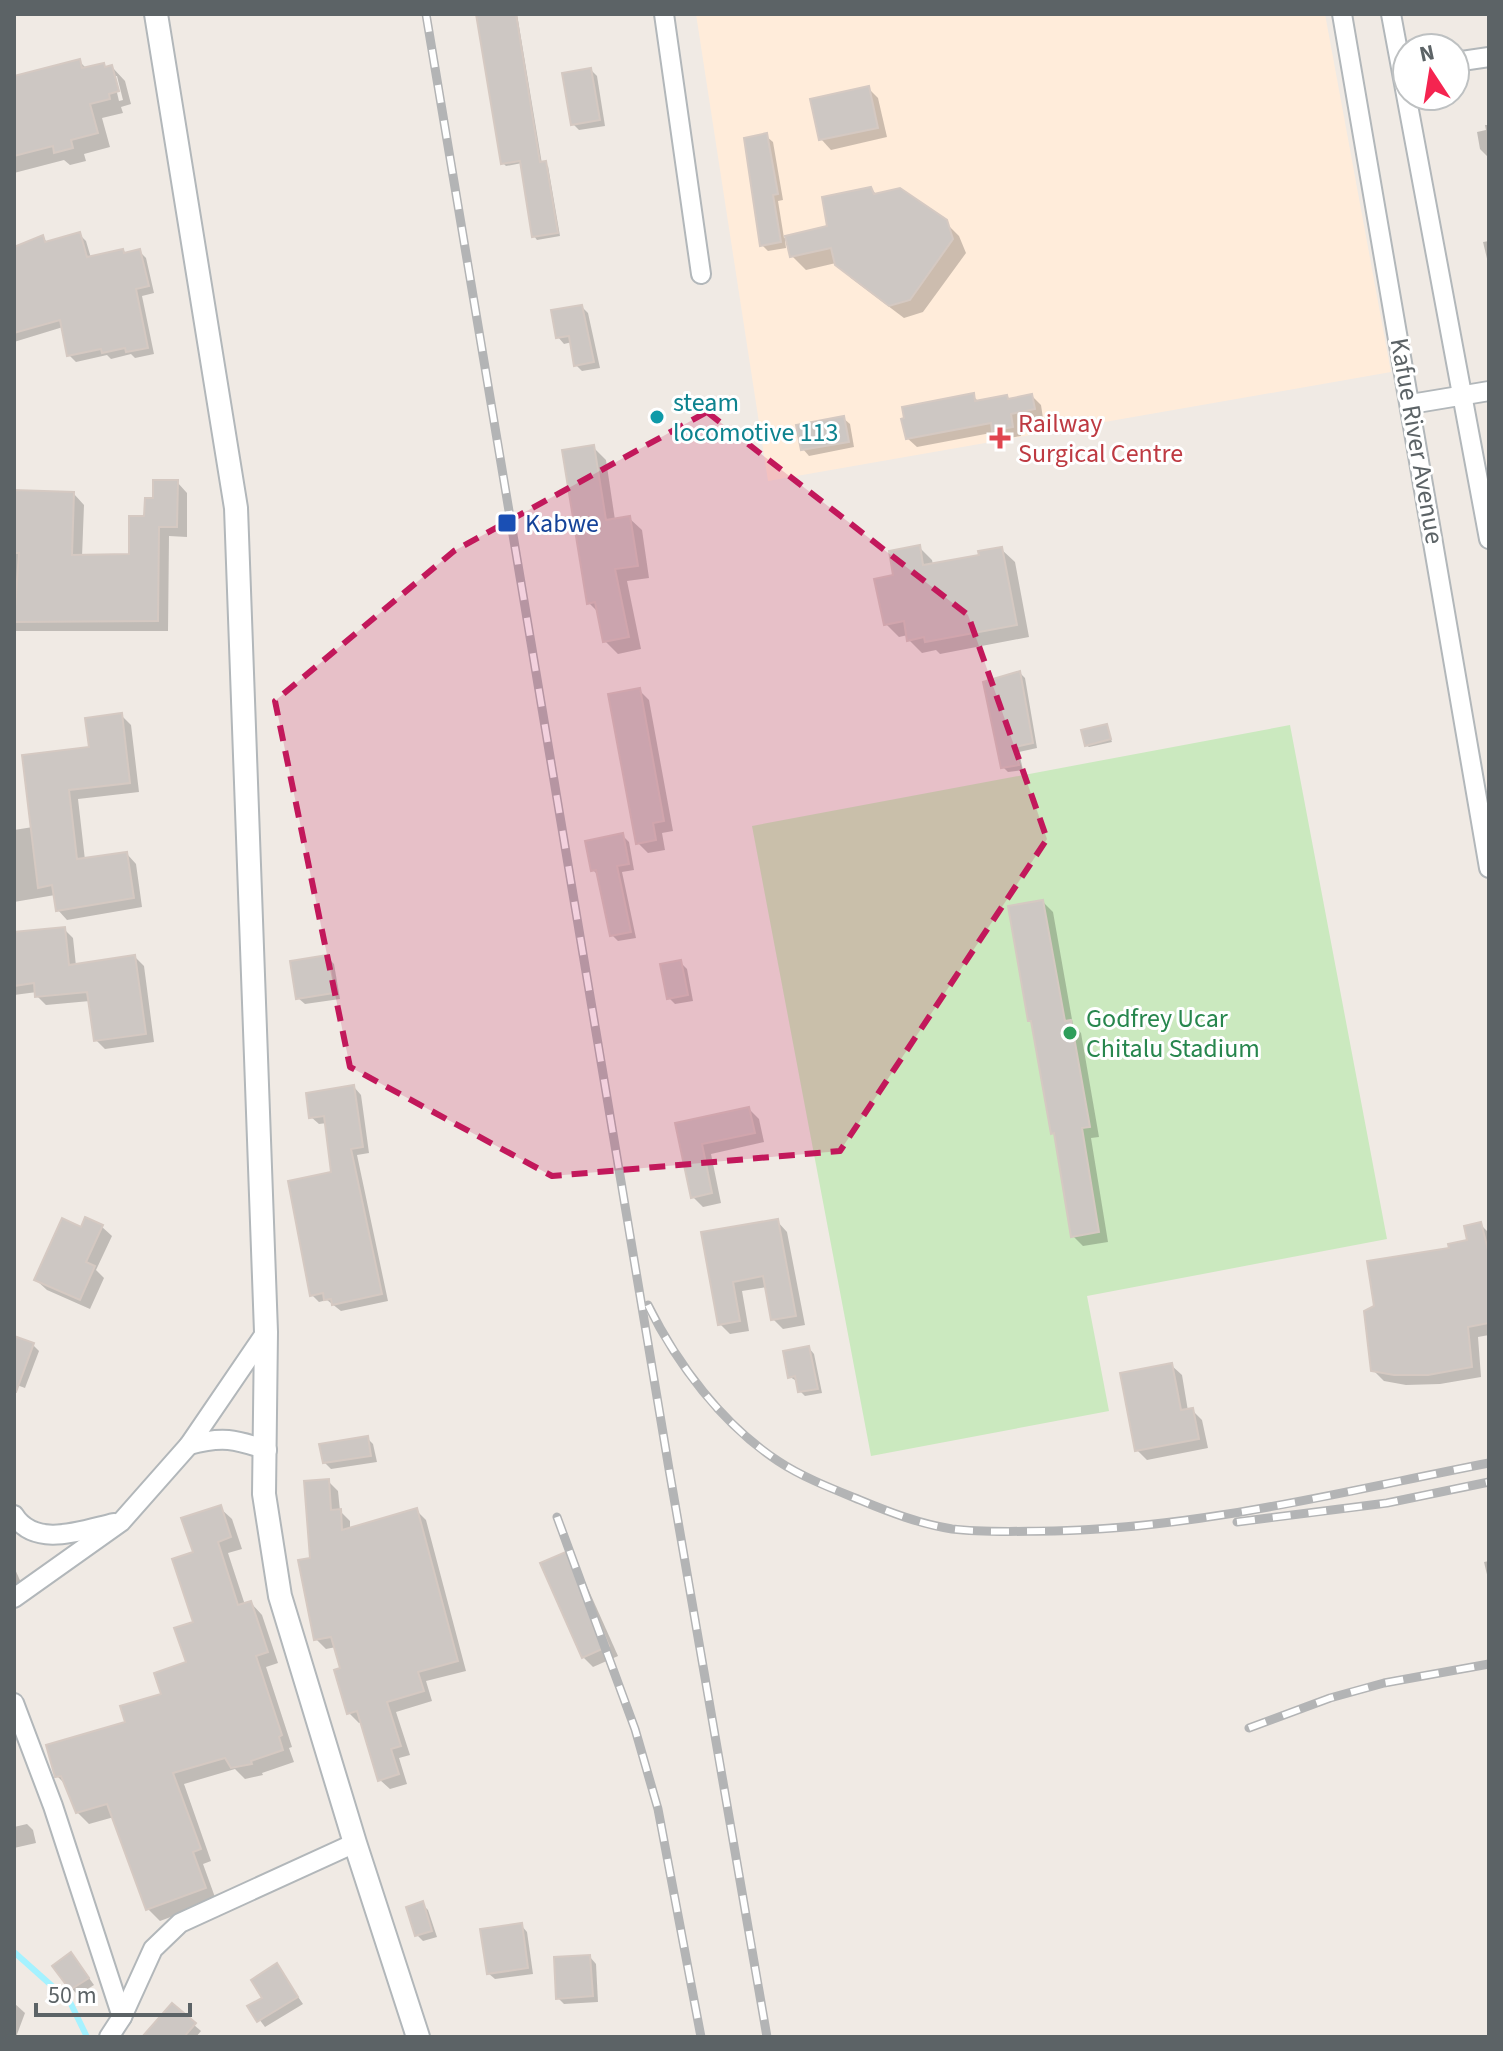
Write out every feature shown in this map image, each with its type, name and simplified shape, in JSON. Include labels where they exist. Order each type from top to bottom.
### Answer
[{"type":"street","points":[[156,14],[236,508],[266,1332],[267,1450],[264,1494],[280,1596],[418,2037]]},
{"type":"street","points":[[664,14],[701,274]]},
{"type":"street","name":"Kafue River Avenue","points":[[1342,14],[1489,868]]},
{"type":"street","name":"Kafue River Avenue","points":[[1411,112],[1489,539]]},
{"type":"street","points":[[1411,404],[1489,391]]},
{"type":"street","points":[[14,1598],[121,1522],[189,1445],[266,1332]]},
{"type":"street","points":[[189,1445],[214,1438],[232,1439],[267,1450]]},
{"type":"street","points":[[14,1515],[20,1526],[36,1535],[61,1534],[121,1522]]},
{"type":"street","points":[[14,1703],[53,1806],[122,2017]]},
{"type":"street","points":[[110,2036],[153,1949],[180,1923],[355,1843]]},
{"type":"highlighted area","points":[[707,412],[968,615],[1047,839],[840,1151],[552,1176],[350,1067],[275,701],[454,551]]},
{"type":"shaded area","points":[[696,14],[1325,14],[1391,372],[768,481]]},
{"type":"green space","name":"Godfrey Ucar Chitalu Stadium","points":[[1290,725],[1387,1239],[1087,1296],[1109,1411],[871,1456],[752,826]]},
{"type":"building","points":[[476,14],[516,14],[540,162],[546,161],[558,233],[532,237],[520,161],[501,164]]},
{"type":"building","points":[[80,59],[82,68],[104,63],[105,67],[112,65],[119,91],[109,94],[110,99],[90,104],[98,133],[71,140],[73,148],[54,153],[53,146],[14,156],[14,76]]},
{"type":"building","points":[[591,68],[600,120],[571,125],[562,73]]},
{"type":"building","points":[[869,86],[878,128],[819,140],[810,99]]},
{"type":"building","points":[[767,133],[778,194],[773,195],[781,242],[760,246],[744,138]]},
{"type":"building","points":[[871,187],[874,194],[900,188],[947,220],[953,239],[910,300],[889,306],[835,265],[831,248],[790,257],[785,236],[827,226],[822,197]]},
{"type":"building","points":[[80,232],[87,257],[123,249],[124,253],[140,249],[149,286],[136,289],[148,348],[126,352],[125,348],[102,353],[101,349],[67,356],[60,320],[14,333],[14,247],[43,235],[45,242]]},
{"type":"building","points":[[582,305],[594,362],[574,366],[569,336],[556,338],[551,310]]},
{"type":"building","points":[[974,393],[975,401],[1032,394],[1035,409],[1011,414],[1013,427],[992,431],[991,423],[906,439],[901,419],[904,418],[902,407]]},
{"type":"building","points":[[844,416],[849,442],[801,450],[796,425]]},
{"type":"building","points":[[594,445],[606,520],[630,516],[638,566],[615,569],[629,637],[603,642],[595,602],[587,604],[562,450]]},
{"type":"building","points":[[153,480],[178,480],[177,527],[159,527],[158,621],[14,622],[19,553],[14,553],[14,490],[74,492],[72,555],[129,554],[129,516],[144,516],[145,498],[153,498]]},
{"type":"building","points":[[920,545],[923,565],[979,555],[978,551],[1002,547],[1017,625],[925,642],[924,637],[907,641],[904,621],[884,625],[874,579],[893,575],[889,551]]},
{"type":"building","points":[[1020,671],[1033,743],[1015,747],[1019,765],[1001,768],[983,682]]},
{"type":"building","points":[[640,688],[664,821],[653,823],[656,840],[636,844],[608,694]]},
{"type":"building","points":[[122,713],[130,783],[69,790],[77,859],[127,852],[134,898],[56,911],[52,885],[38,888],[22,755],[89,747],[85,718]]},
{"type":"building","points":[[1107,724],[1111,739],[1085,746],[1081,730]]},
{"type":"building","points":[[623,833],[629,864],[617,866],[631,932],[610,936],[596,870],[591,871],[585,841]]},
{"type":"building","points":[[1043,900],[1065,1021],[1071,1020],[1090,1127],[1082,1128],[1099,1232],[1071,1237],[1054,1133],[1051,1134],[1031,1021],[1028,1021],[1008,906]]},
{"type":"building","points":[[65,927],[69,965],[135,955],[146,1034],[94,1041],[87,992],[35,997],[34,983],[14,986],[14,932]]},
{"type":"building","points":[[328,955],[334,993],[296,999],[290,961]]},
{"type":"building","points":[[681,960],[688,995],[667,999],[660,964]]},
{"type":"building","points":[[354,1085],[363,1147],[351,1149],[382,1294],[332,1305],[331,1299],[324,1300],[323,1293],[310,1296],[288,1181],[331,1172],[324,1116],[309,1118],[306,1093]]},
{"type":"building","points":[[749,1107],[755,1133],[702,1144],[712,1193],[691,1198],[675,1123]]},
{"type":"building","points":[[85,1217],[103,1225],[86,1262],[95,1266],[80,1300],[34,1280],[62,1218],[81,1227]]},
{"type":"building","points":[[778,1219],[796,1316],[771,1320],[763,1276],[733,1282],[740,1321],[718,1325],[701,1232]]},
{"type":"building","points":[[1481,1222],[1489,1254],[1489,1323],[1468,1327],[1472,1367],[1428,1375],[1371,1371],[1364,1311],[1374,1306],[1367,1261],[1449,1248],[1448,1244],[1467,1240],[1464,1226]]},
{"type":"building","points":[[14,1336],[34,1343],[16,1392],[14,1392]]},
{"type":"building","points":[[809,1346],[818,1389],[798,1392],[795,1376],[788,1378],[783,1351]]},
{"type":"building","points":[[1172,1363],[1181,1410],[1193,1408],[1199,1439],[1135,1451],[1120,1373]]},
{"type":"building","points":[[368,1436],[371,1456],[323,1463],[319,1444]]},
{"type":"building","points":[[329,1479],[331,1510],[341,1509],[342,1530],[417,1508],[458,1661],[418,1672],[424,1691],[387,1702],[401,1746],[391,1749],[399,1774],[378,1781],[357,1711],[347,1714],[334,1670],[340,1668],[331,1637],[314,1640],[298,1560],[310,1558],[304,1481]]},
{"type":"building","points":[[221,1505],[231,1537],[218,1542],[238,1605],[251,1601],[268,1652],[256,1656],[282,1735],[279,1737],[283,1750],[251,1761],[252,1764],[231,1768],[225,1758],[173,1773],[201,1849],[193,1852],[206,1888],[146,1910],[107,1804],[76,1813],[61,1776],[55,1777],[46,1745],[125,1722],[120,1706],[161,1694],[154,1673],[186,1662],[174,1628],[193,1622],[172,1559],[193,1552],[181,1518]]},
{"type":"building","points":[[568,1551],[609,1646],[582,1658],[540,1563]]},
{"type":"building","points":[[423,1901],[432,1931],[415,1936],[406,1907]]},
{"type":"building","points":[[522,1923],[528,1968],[487,1974],[480,1929]]},
{"type":"building","points":[[71,1952],[89,1978],[70,1990],[52,1966]]},
{"type":"building","points":[[590,1955],[593,1996],[556,1999],[554,1957]]},
{"type":"building","points":[[277,1963],[298,1997],[257,2022],[247,2006],[262,1998],[251,1980]]},
{"type":"building","points":[[172,2003],[196,2023],[184,2037],[142,2037]]},
{"type":"waterway","points":[[14,1952],[70,2002],[87,2037]]},
{"type":"railway","points":[[426,14],[767,2037]]},
{"type":"railway","points":[[648,1305],[687,1371],[720,1411],[758,1446],[787,1467],[818,1482],[893,1513],[940,1527],[977,1531],[1054,1531],[1164,1523],[1273,1506],[1489,1463]]},
{"type":"railway","points":[[1237,1522],[1387,1503],[1489,1482]]},
{"type":"railway","points":[[557,1517],[635,1729],[658,1809],[701,2037]]},
{"type":"railway","points":[[1249,1728],[1330,1698],[1384,1683],[1489,1664]]},
{"type":"place","name":"steam locomotive 113","points":[[657,417]]},
{"type":"place","name":"Railway Surgical Centre","points":[[1000,438]]},
{"type":"place","name":"Kabwe","points":[[507,523]]},
{"type":"place","name":"Godfrey Ucar Chitalu Stadium","points":[[1070,1033]]}]
